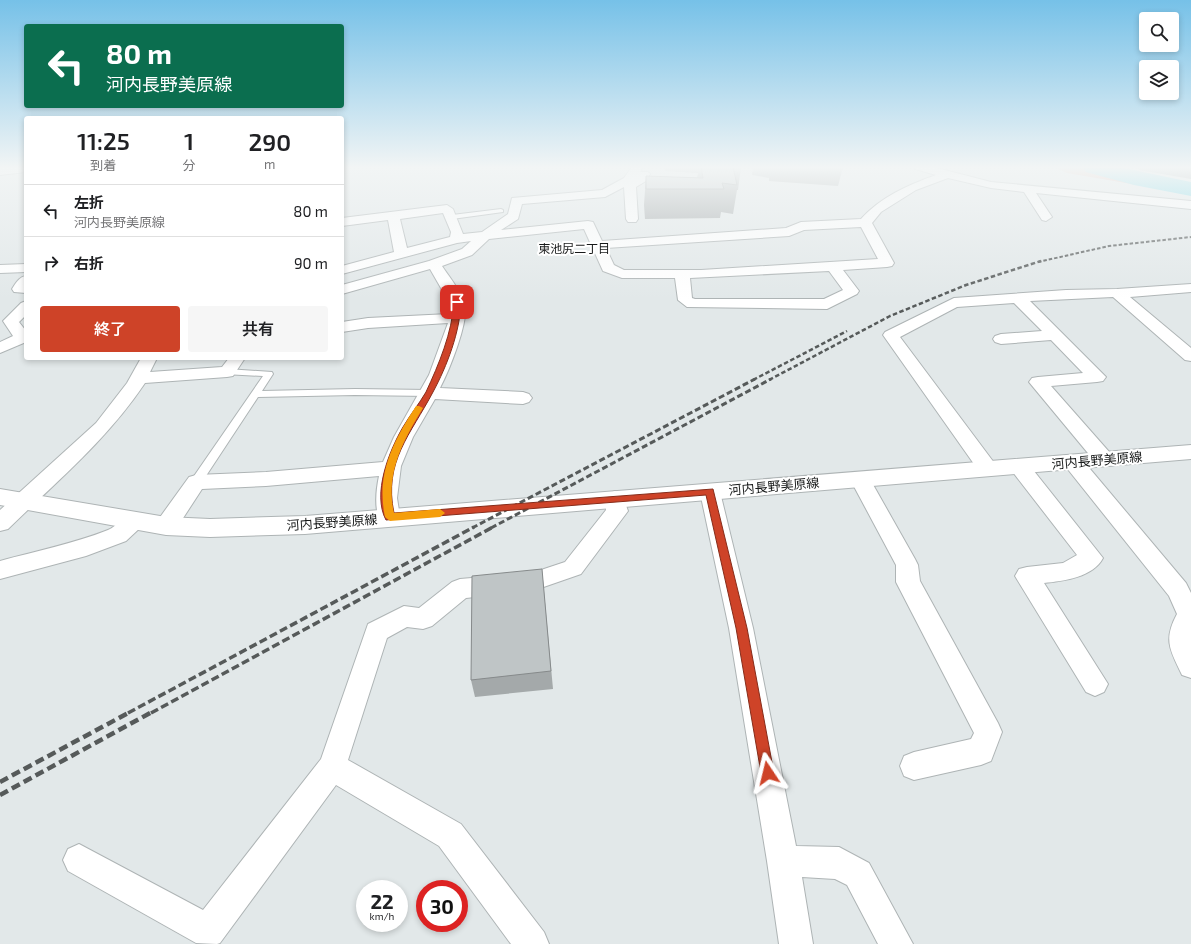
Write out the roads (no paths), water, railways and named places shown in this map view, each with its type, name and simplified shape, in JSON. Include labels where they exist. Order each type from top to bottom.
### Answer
[{"type":"main road","name":"河内長野美原線","points":[[0,497],[166,526],[210,528],[305,525],[1191,452]]},
{"type":"street","points":[[344,222],[426,211]]},
{"type":"street","points":[[449,211],[457,232],[456,239]]},
{"type":"street","points":[[344,289],[376,279],[434,264],[467,252],[514,216],[515,211]]},
{"type":"street","points":[[632,211],[632,219]]},
{"type":"street","points":[[597,245],[789,232],[801,226],[865,223],[875,211]]},
{"type":"street","points":[[1042,211],[1046,217]]},
{"type":"street","points":[[393,216],[401,253]]},
{"type":"street","points":[[344,269],[456,239],[588,224],[608,268],[622,274],[682,274],[887,263],[865,223]]},
{"type":"street","points":[[390,517],[386,498],[389,468],[406,428],[429,393],[441,367],[457,318],[457,302],[434,264]]},
{"type":"street","points":[[682,274],[685,300],[692,304],[827,304],[852,291],[833,266]]},
{"type":"street","points":[[0,269],[24,268]]},
{"type":"street","points":[[24,283],[19,289],[24,289]]},
{"type":"street","points":[[988,469],[891,335],[954,303],[1066,294],[1117,293],[1191,288]]},
{"type":"street","points":[[1117,293],[1191,356]]},
{"type":"street","points":[[1018,298],[1097,377],[1038,382],[1104,459]]},
{"type":"street","points":[[0,348],[24,336],[11,321],[24,308]]},
{"type":"street","points":[[344,327],[368,323],[457,318]]},
{"type":"street","points":[[1001,339],[1055,335]]},
{"type":"street","points":[[0,523],[74,457],[113,417],[140,378],[149,360]]},
{"type":"street","points":[[140,378],[228,372],[236,360]]},
{"type":"street","points":[[429,393],[523,398]]},
{"type":"street","points":[[1073,462],[1178,590],[1189,614],[1180,629],[1182,649],[1191,667]]},
{"type":"street","points":[[1020,466],[1092,558],[1067,572],[1027,576],[1095,684]]},
{"type":"street","points":[[166,526],[196,482],[266,479],[389,468]]},
{"type":"street","points":[[860,479],[907,565],[908,582],[988,732],[981,751],[914,766]]},
{"type":"street","points":[[710,492],[741,628],[783,861],[796,944]]},
{"type":"street","points":[[79,860],[208,931],[332,767],[377,631],[404,616],[423,619],[460,589],[532,582],[573,568],[617,512],[615,499]]},
{"type":"street","points":[[0,570],[86,547],[118,535],[133,521]]},
{"type":"street","points":[[332,767],[450,835],[532,944]]},
{"type":"street","points":[[783,861],[839,864],[858,874],[896,944]]},
{"type":"lane","points":[[452,217],[501,211]]},
{"type":"lane","points":[[196,482],[269,374],[228,372]]},
{"type":"lane","points":[[255,394],[355,392],[429,393]]},
{"type":"railway","points":[[1038,262],[1109,246],[1191,237]]},
{"type":"railway","points":[[769,380],[890,316],[966,285],[1041,261]]},
{"type":"railway","points":[[753,380],[847,331]]},
{"type":"railway","points":[[472,528],[755,379]]},
{"type":"railway","points":[[491,528],[771,379]]},
{"type":"railway","points":[[128,713],[474,527]]},
{"type":"railway","points":[[151,713],[493,527]]},
{"type":"railway","points":[[0,782],[130,712]]},
{"type":"railway","points":[[0,795],[152,712]]},
{"type":"district","name":"東池尻二丁目","points":[[574,249]]}]
